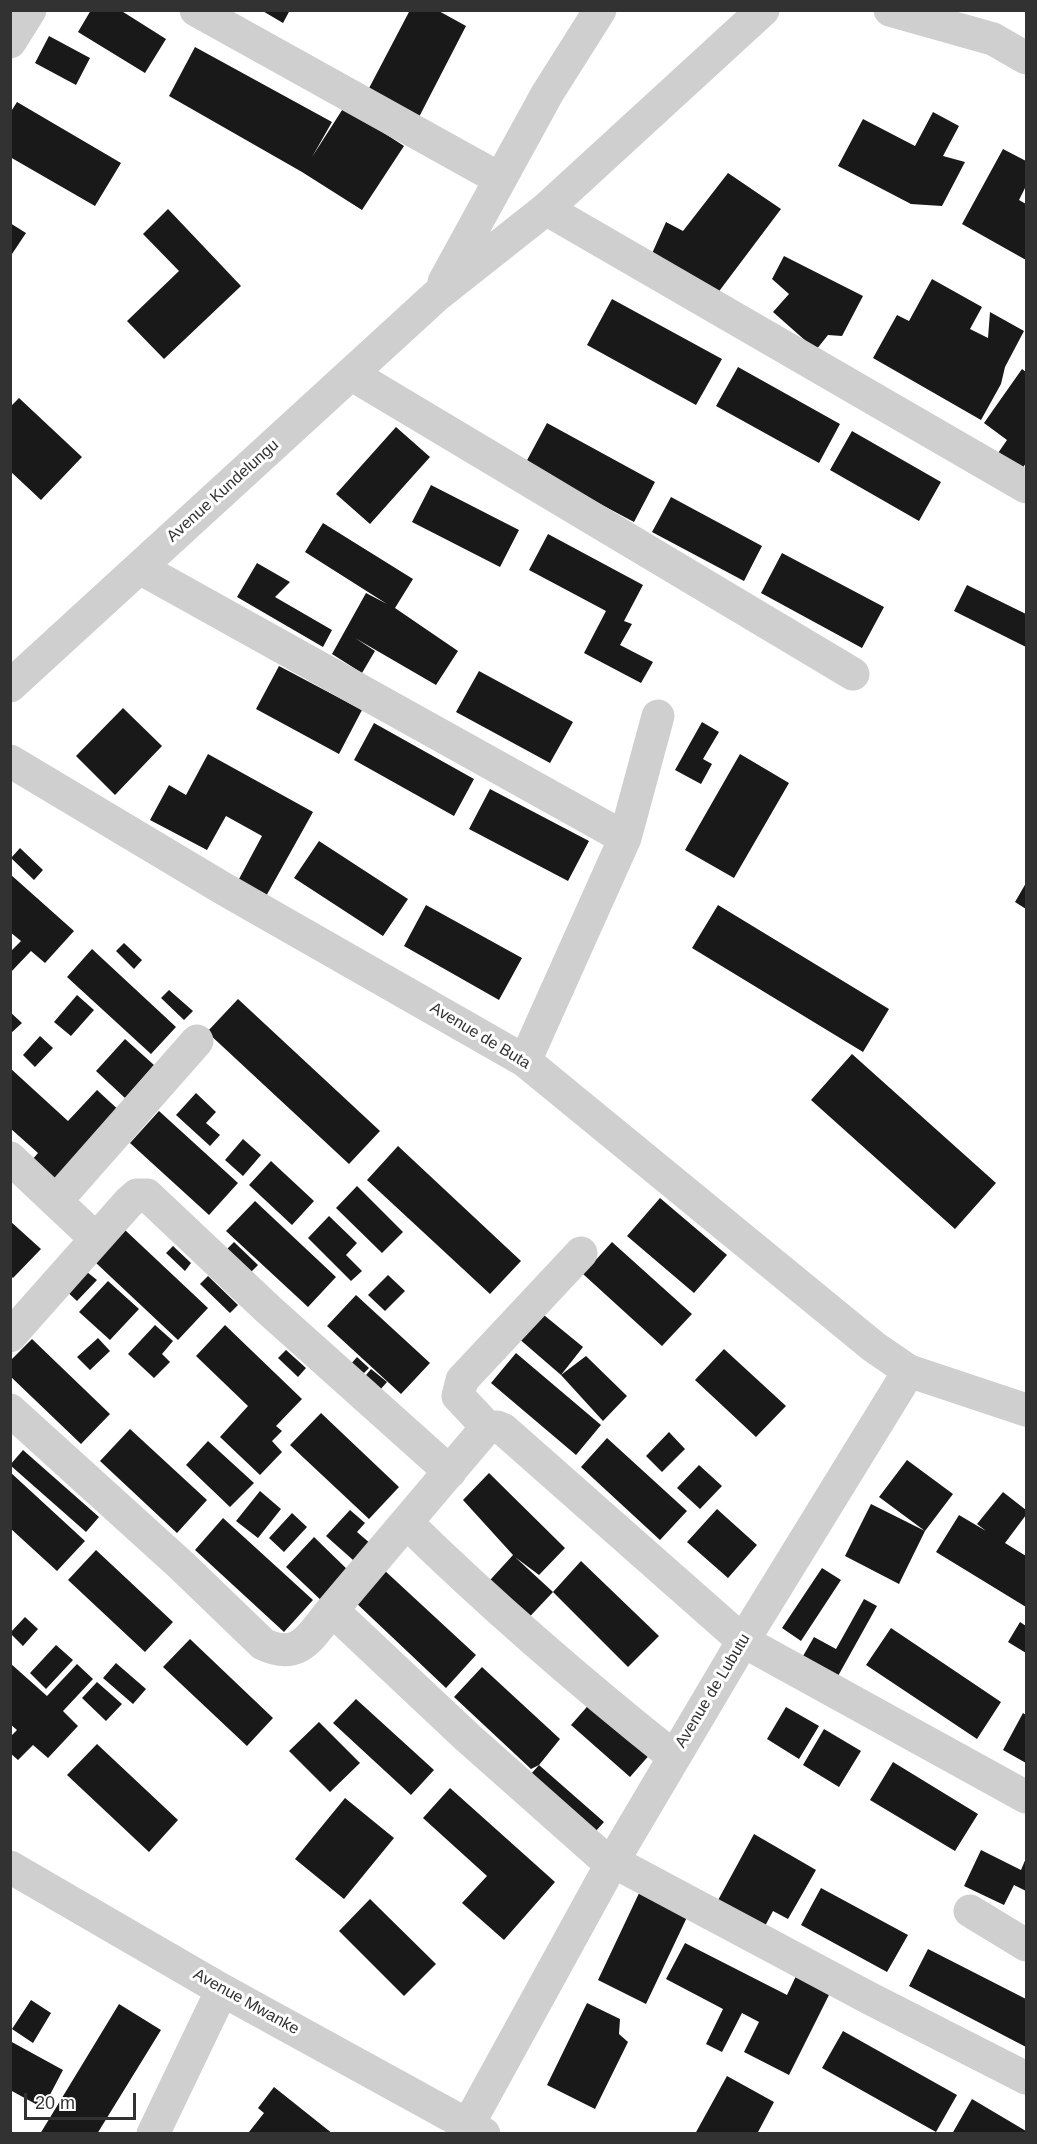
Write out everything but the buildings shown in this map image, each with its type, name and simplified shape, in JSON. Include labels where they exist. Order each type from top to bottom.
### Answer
[{"type":"street","points":[[10,42],[30,10]]},
{"type":"street","points":[[196,10],[500,179]]},
{"type":"street","points":[[436,296],[547,94],[600,10]]},
{"type":"street","points":[[436,296],[546,209],[764,10]]},
{"type":"street","points":[[890,10],[993,39],[1026,58]]},
{"type":"street","points":[[964,10],[993,39]]},
{"type":"street","points":[[546,209],[1026,487]]},
{"type":"street","name":"Avenue Kundelungu","points":[[10,686],[436,296]]},
{"type":"street","points":[[351,374],[854,674]]},
{"type":"street","points":[[140,567],[625,838]]},
{"type":"street","points":[[525,1061],[625,838],[658,716]]},
{"type":"street","name":"Avenue de Buta","points":[[10,761],[224,889],[525,1061],[874,1347],[909,1371]]},
{"type":"street","points":[[56,1201],[197,1041]]},
{"type":"street","points":[[10,1158],[96,1239]]},
{"type":"street","points":[[10,1336],[137,1194],[147,1194],[269,1310],[450,1472]]},
{"type":"street","points":[[581,1253],[462,1380],[458,1396],[487,1427],[504,1430],[742,1641],[1026,1797]]},
{"type":"street","points":[[909,1371],[1026,1410]]},
{"type":"street","name":"Avenue de Lubutu","points":[[476,2129],[613,1861],[742,1641],[909,1371]]},
{"type":"street","points":[[10,1410],[181,1565],[263,1644],[275,1650],[288,1651],[300,1647],[487,1427]]},
{"type":"street","points":[[407,1523],[468,1583],[540,1647],[674,1757]]},
{"type":"street","points":[[332,1610],[590,1847],[869,1998],[1026,2078]]},
{"type":"street","name":"Avenue Mwanke","points":[[10,1867],[222,1990],[476,2129]]},
{"type":"street","points":[[970,1911],[1026,1945]]},
{"type":"street","points":[[153,2133],[222,1990]]}]
